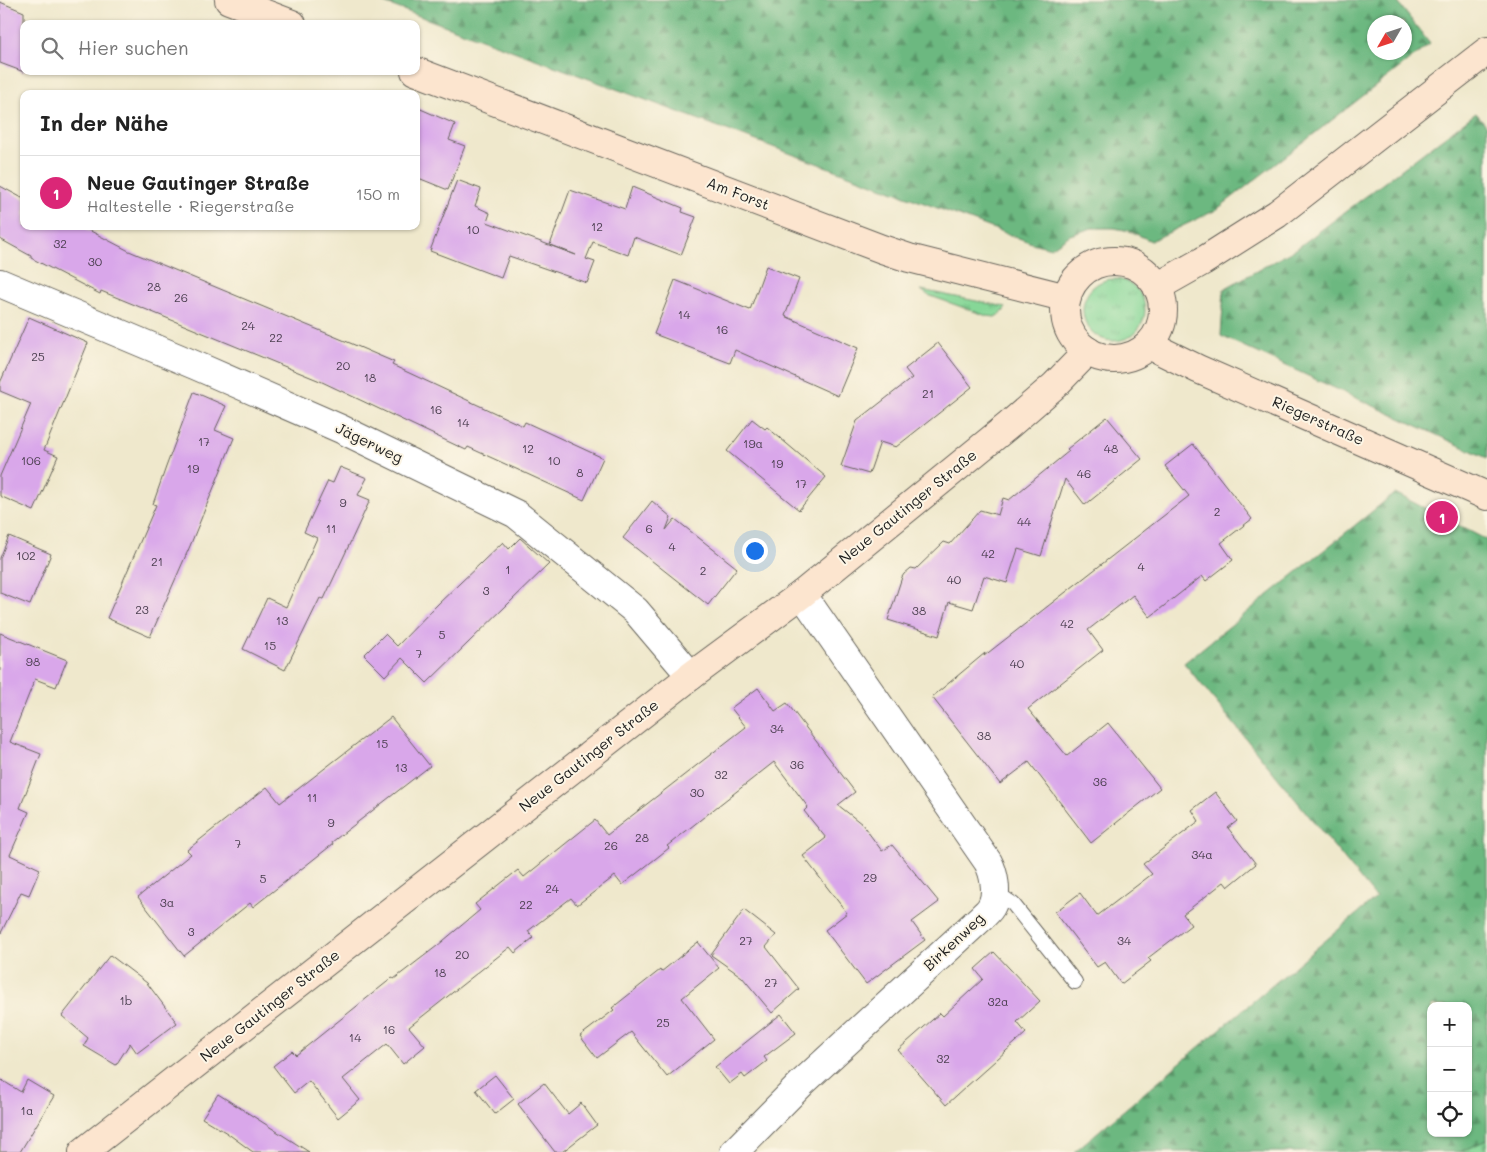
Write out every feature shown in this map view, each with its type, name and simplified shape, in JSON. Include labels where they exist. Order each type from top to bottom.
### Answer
[{"type":"street","points":[[229,0],[282,20]]},
{"type":"street","points":[[1157,287],[1277,214],[1487,51]]},
{"type":"street","name":"Am Forst","points":[[420,73],[882,249],[909,258],[1067,298]]},
{"type":"street","points":[[1116,261],[1133,265],[1147,274],[1157,287],[1163,301],[1163,317],[1158,332],[1149,345],[1136,355],[1120,359],[1103,358],[1088,351],[1076,341],[1069,328],[1066,313],[1067,298],[1074,283],[1085,271],[1100,264],[1116,261]]},
{"type":"street","name":"Jägerweg","points":[[0,283],[341,429],[516,514],[636,611],[691,676]]},
{"type":"street","name":"Riegerstraße","points":[[1149,345],[1198,369],[1487,496]]},
{"type":"street","name":"Neue Gautinger Straße","points":[[83,1152],[691,676],[802,594],[1009,425],[1055,385],[1088,351]]},
{"type":"street","name":"Birkenweg","points":[[734,1152],[802,1083],[982,917],[993,904],[992,868],[802,594]]},
{"type":"lane","points":[[994,891],[1013,904],[1075,982]]},
{"type":"green space","points":[[376,0],[1396,0],[1408,15],[1367,15],[1367,60],[1409,60],[1216,210],[1151,241],[1130,231],[1114,228],[1092,228],[1070,235],[1051,248],[1032,243]]},
{"type":"green space","points":[[1412,21],[1430,44],[1412,58]]},
{"type":"green space","points":[[1476,113],[1487,126],[1487,458],[1221,336],[1224,289],[1296,249]]},
{"type":"green space","points":[[1108,279],[1120,279],[1136,288],[1143,298],[1145,310],[1143,322],[1136,332],[1120,341],[1108,341],[1097,336],[1088,327],[1083,316],[1083,304],[1088,293],[1097,284]]},
{"type":"green space","points":[[921,290],[1006,307],[1003,312],[995,317],[987,316],[928,295]]},
{"type":"green space","points":[[1395,493],[1487,540],[1487,1140],[1460,1152],[1074,1152],[1376,898],[1184,663]]},
{"type":"green space","points":[[1487,1140],[1487,1152],[1460,1152]]},
{"type":"building","points":[[0,2],[24,12],[24,20],[20,20],[20,70],[0,63]]},
{"type":"building","points":[[420,109],[455,124],[449,140],[465,146],[448,190],[420,179]]},
{"type":"building","points":[[457,180],[481,189],[475,206],[490,213],[487,222],[576,255],[550,245],[570,190],[625,209],[632,187],[683,208],[682,212],[696,217],[681,255],[634,237],[628,255],[593,242],[586,259],[595,262],[587,283],[509,256],[501,278],[430,251]]},
{"type":"building","points":[[0,186],[20,197],[20,230],[89,230],[129,251],[394,362],[392,365],[523,426],[525,422],[603,458],[584,500],[468,447],[466,450],[320,381],[101,291],[100,294],[31,258],[31,256],[0,239]]},
{"type":"building","points":[[766,266],[799,279],[785,316],[858,348],[838,396],[735,350],[730,363],[654,334],[675,280],[750,310]]},
{"type":"building","points":[[29,317],[88,343],[44,450],[58,456],[34,511],[0,496],[0,476],[31,404],[0,391],[0,383]]},
{"type":"building","points":[[938,343],[972,387],[896,447],[880,442],[869,474],[841,466],[857,421],[912,378],[905,369]]},
{"type":"building","points":[[194,392],[226,406],[215,430],[234,438],[150,637],[107,618],[156,505],[153,504]]},
{"type":"building","points":[[1107,417],[1142,459],[1085,505],[1065,479],[1041,556],[1018,549],[1007,583],[984,576],[973,609],[949,602],[939,636],[888,620],[904,574],[911,568],[916,569],[944,542],[950,544],[980,510],[998,515],[1003,498],[1009,500]]},
{"type":"building","points":[[752,419],[765,429],[767,427],[826,477],[799,510],[727,451]]},
{"type":"building","points":[[1193,444],[1252,519],[1221,543],[1233,560],[1206,581],[1202,576],[1150,617],[1133,595],[1088,630],[1103,650],[1028,709],[1067,756],[1108,723],[1160,788],[1091,843],[1029,762],[1000,784],[932,697],[985,653],[984,656],[1189,496],[1165,466]]},
{"type":"building","points":[[340,467],[367,478],[358,495],[370,500],[324,599],[320,598],[285,670],[243,649],[267,598],[286,607],[317,538],[304,532],[328,481],[333,483]]},
{"type":"building","points":[[652,501],[671,517],[666,530],[675,519],[737,568],[708,605],[623,538]]},
{"type":"building","points":[[9,536],[51,554],[30,605],[0,593],[0,558]]},
{"type":"building","points":[[520,538],[549,564],[427,683],[402,658],[385,676],[364,655],[385,634],[397,646],[503,542],[509,549]]},
{"type":"building","points":[[0,633],[67,660],[56,687],[35,679],[10,742],[41,754],[20,808],[29,812],[10,855],[40,869],[29,895],[21,892],[0,935]]},
{"type":"building","points":[[758,688],[775,711],[787,703],[855,792],[838,805],[862,824],[882,851],[892,845],[939,902],[912,922],[925,940],[866,984],[825,930],[847,913],[803,856],[826,838],[804,811],[808,807],[774,762],[667,846],[669,848],[622,885],[615,876],[577,905],[571,898],[528,931],[533,938],[515,953],[510,947],[409,1027],[425,1046],[403,1064],[387,1044],[343,1079],[360,1100],[338,1118],[309,1081],[294,1093],[273,1066],[292,1051],[296,1055],[392,978],[394,979],[437,946],[480,910],[475,904],[518,870],[524,877],[595,820],[607,835],[746,727],[731,708]]},
{"type":"building","points":[[391,717],[430,766],[332,842],[333,844],[253,907],[250,903],[184,956],[138,897],[191,854],[187,850],[267,787],[280,803]]},
{"type":"building","points":[[1215,792],[1237,821],[1228,828],[1256,864],[1228,887],[1224,882],[1183,914],[1191,925],[1148,958],[1151,961],[1121,984],[1105,962],[1097,967],[1055,912],[1080,893],[1097,916],[1152,874],[1143,864],[1199,821],[1192,810]]},
{"type":"building","points":[[744,910],[776,935],[766,947],[799,989],[772,1013],[742,977],[711,955]]},
{"type":"building","points":[[698,942],[719,968],[682,998],[714,1039],[667,1077],[631,1032],[597,1058],[580,1036],[614,1010],[612,1008]]},
{"type":"building","points":[[994,952],[1040,1001],[1017,1022],[1026,1033],[946,1105],[898,1050],[940,1013],[943,1016],[983,979],[975,969]]},
{"type":"building","points":[[110,955],[147,983],[177,1023],[137,1053],[130,1043],[116,1065],[84,1046],[88,1038],[62,1016]]},
{"type":"building","points":[[781,1014],[796,1033],[764,1057],[767,1061],[745,1078],[742,1074],[729,1084],[715,1067]]},
{"type":"building","points":[[495,1075],[514,1099],[495,1114],[476,1090]]},
{"type":"building","points":[[0,1079],[21,1092],[27,1080],[54,1096],[20,1152],[0,1152]]},
{"type":"building","points":[[544,1083],[568,1114],[581,1103],[597,1125],[562,1152],[555,1152],[518,1104]]},
{"type":"building","points":[[218,1094],[309,1152],[253,1152],[202,1118]]},
{"type":"place","name":"Neue Gautinger Straße","points":[[1442,517]]}]
